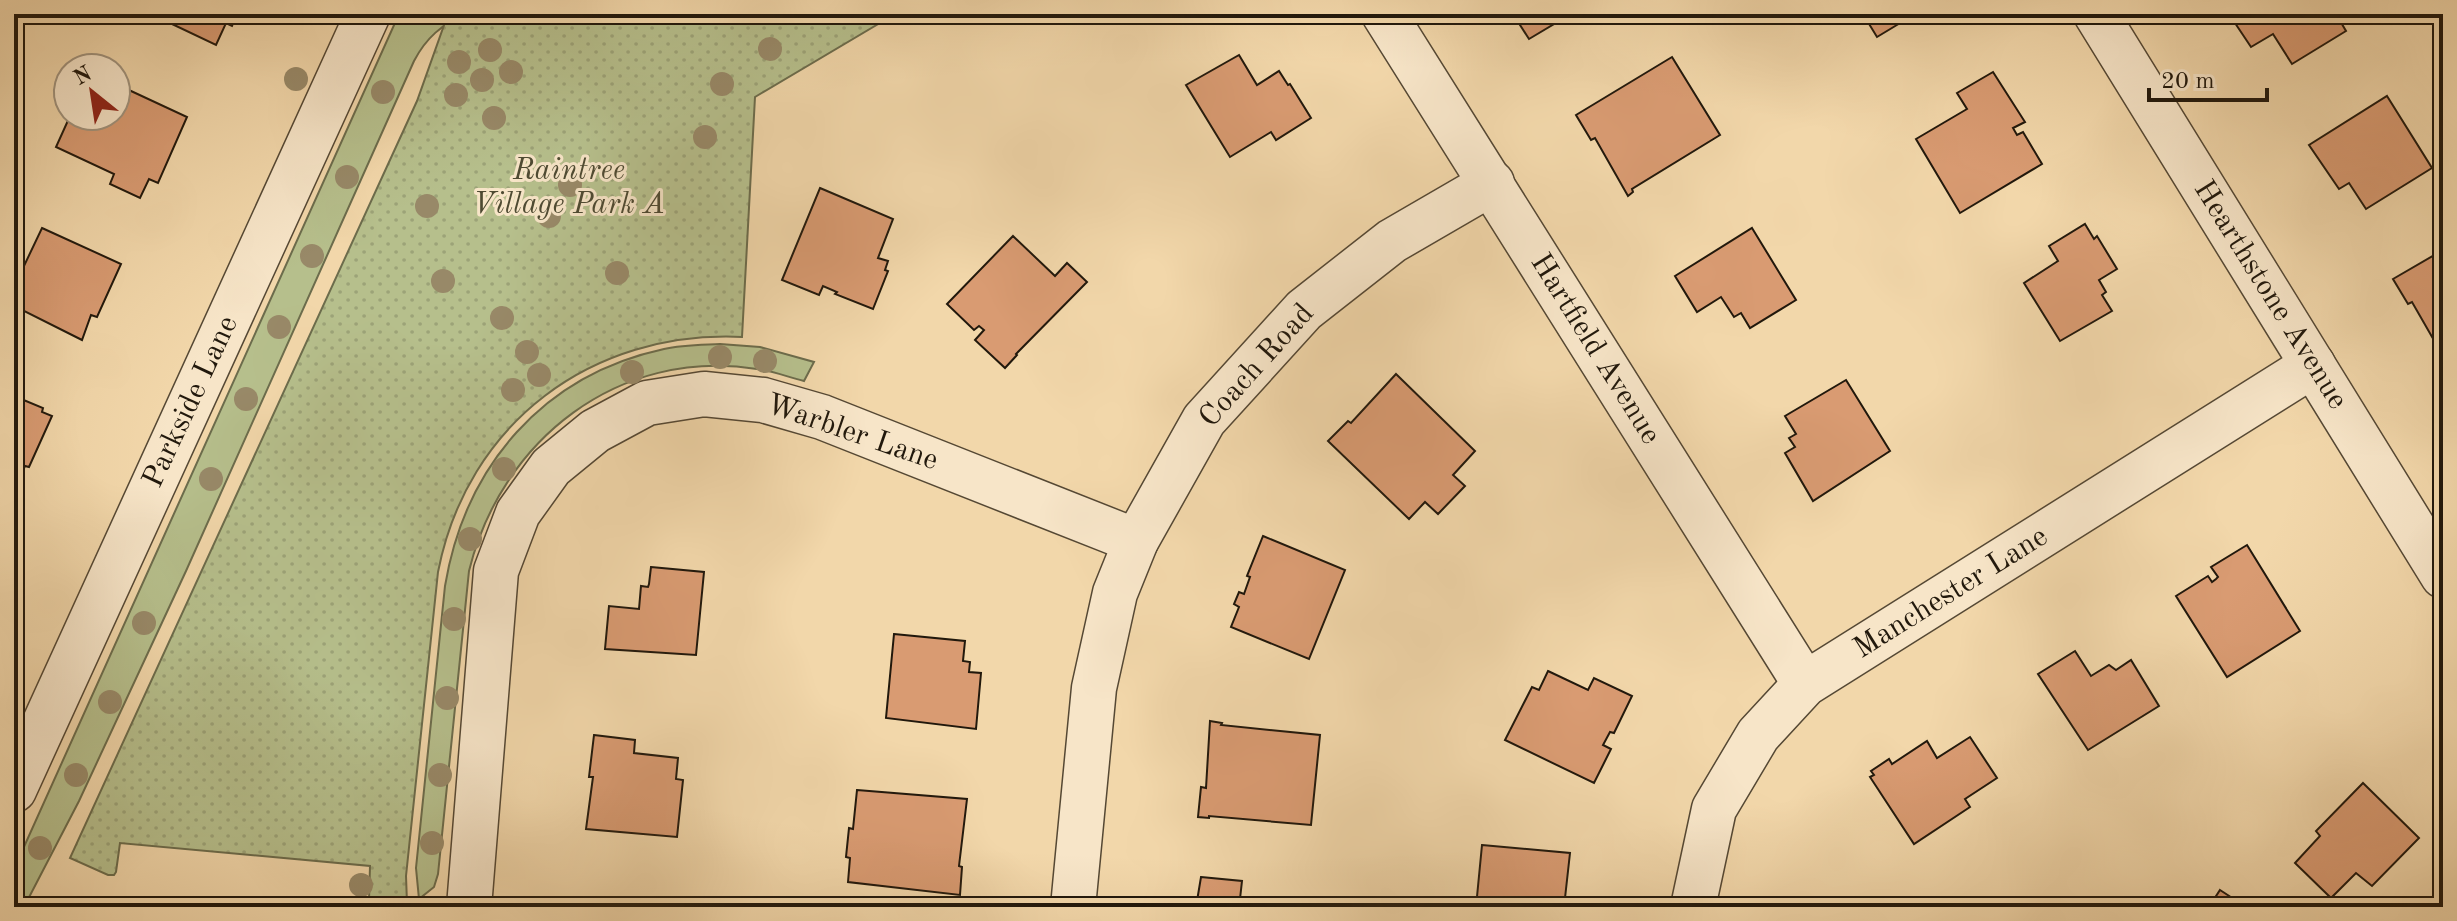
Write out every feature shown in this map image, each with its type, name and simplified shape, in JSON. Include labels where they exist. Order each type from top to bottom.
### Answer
[{"type":"street","name":"Parkside Lane","points":[[14,790],[368,14]]},
{"type":"street","name":"Hartfield Avenue","points":[[1384,14],[1805,684]]},
{"type":"street","name":"Hearthstone Avenue","points":[[2096,14],[2443,576]]},
{"type":"street","name":"Coach Road","points":[[1073,907],[1094,688],[1115,593],[1136,541],[1204,420],[1304,310],[1392,241],[1492,183]]},
{"type":"street","name":"Manchester Lane","points":[[1693,907],[1714,809],[1758,735],[1805,684],[2313,365]]},
{"type":"street","name":"Warbler Lane","points":[[469,907],[496,571],[518,513],[551,467],[595,431],[647,403],[704,394],[763,400],[822,417],[1136,541]]},
{"type":"green space","points":[[399,14],[466,14],[436,33],[414,61],[186,571],[79,801],[24,907],[14,907],[14,869]]},
{"type":"green space","name":"Raintree Village Park A","points":[[448,14],[895,14],[755,97],[742,337],[687,339],[635,350],[588,369],[545,396],[507,430],[477,471],[453,519],[438,572],[406,876],[407,903],[369,900],[370,866],[120,843],[116,872],[108,875],[70,858],[417,101]]},
{"type":"green space","points":[[720,344],[760,347],[814,362],[804,381],[757,369],[706,366],[658,373],[614,389],[573,413],[538,444],[508,481],[485,524],[469,571],[438,874],[434,887],[419,899],[416,868],[445,586],[455,542],[471,502],[491,465],[517,432],[547,404],[582,380],[621,362],[664,349]]},
{"type":"building","points":[[151,14],[237,14],[232,26],[226,23],[216,45]]},
{"type":"building","points":[[1513,14],[1562,14],[1564,18],[1529,39]]},
{"type":"building","points":[[1863,14],[1915,14],[1877,37]]},
{"type":"building","points":[[2229,14],[2336,14],[2346,31],[2292,64],[2273,34],[2251,47]]},
{"type":"building","points":[[1239,55],[1257,85],[1279,71],[1311,118],[1276,140],[1271,132],[1230,157],[1186,85]]},
{"type":"building","points":[[1672,57],[1720,135],[1632,189],[1628,196],[1595,138],[1591,140],[1576,115]]},
{"type":"building","points":[[1993,72],[2025,122],[2013,128],[2017,135],[2023,132],[2042,164],[1960,213],[1916,139],[1967,109],[1957,93]]},
{"type":"building","points":[[132,91],[187,117],[158,183],[149,179],[140,198],[110,184],[114,174],[56,147],[63,132],[132,132]]},
{"type":"building","points":[[2387,96],[2432,168],[2366,209],[2349,183],[2339,189],[2309,145]]},
{"type":"building","points":[[820,188],[893,219],[878,258],[888,261],[885,270],[888,271],[873,309],[823,286],[819,295],[782,280]]},
{"type":"building","points":[[2085,224],[2094,239],[2097,236],[2117,269],[2099,280],[2106,292],[2102,295],[2112,311],[2060,341],[2024,283],[2058,261],[2049,246]]},
{"type":"building","points":[[42,228],[121,264],[97,317],[91,315],[82,340],[14,306],[14,287]]},
{"type":"building","points":[[1752,228],[1796,300],[1750,328],[1741,313],[1734,317],[1721,297],[1697,312],[1675,276]]},
{"type":"building","points":[[1013,236],[1055,276],[1067,263],[1087,282],[1005,368],[975,340],[984,330],[979,326],[974,330],[947,304]]},
{"type":"building","points":[[2443,250],[2443,356],[2412,302],[2408,304],[2393,279]]},
{"type":"building","points":[[1396,374],[1475,451],[1453,475],[1465,486],[1438,514],[1425,502],[1409,519],[1328,441],[1348,421],[1351,423]]},
{"type":"building","points":[[1846,380],[1890,451],[1813,501],[1785,453],[1795,447],[1789,438],[1796,434],[1785,416]]},
{"type":"building","points":[[14,396],[43,408],[42,412],[52,416],[29,467],[25,466],[20,477],[14,476]]},
{"type":"building","points":[[1263,536],[1345,570],[1309,659],[1231,627],[1239,607],[1234,604],[1239,592],[1244,594],[1250,577],[1247,576]]},
{"type":"building","points":[[2247,545],[2300,631],[2227,677],[2176,596],[2208,576],[2212,582],[2218,577],[2211,567]]},
{"type":"building","points":[[651,567],[704,572],[696,655],[605,649],[609,606],[639,609],[641,586],[648,587]]},
{"type":"building","points":[[894,634],[965,641],[963,661],[970,662],[969,672],[981,673],[976,729],[886,718]]},
{"type":"building","points":[[2075,651],[2091,676],[2109,665],[2116,670],[2131,660],[2159,706],[2088,750],[2038,674]]},
{"type":"building","points":[[1548,671],[1588,690],[1594,678],[1632,696],[1614,733],[1610,732],[1603,745],[1611,749],[1594,783],[1505,740],[1532,687],[1539,690]]},
{"type":"building","points":[[1210,721],[1221,725],[1320,735],[1311,825],[1198,817],[1201,787],[1206,788]]},
{"type":"building","points":[[594,735],[635,740],[634,753],[678,758],[676,779],[683,780],[677,837],[586,829],[593,777],[589,777]]},
{"type":"building","points":[[1970,737],[1997,778],[1965,799],[1970,807],[1914,844],[1870,777],[1874,775],[1871,771],[1889,759],[1892,764],[1927,741],[1937,758]]},
{"type":"building","points":[[2363,783],[2419,838],[2372,886],[2356,873],[2331,898],[2295,863],[2320,836],[2316,831]]},
{"type":"building","points":[[857,790],[967,799],[959,866],[962,867],[960,895],[848,882],[850,858],[846,857]]},
{"type":"building","points":[[1482,845],[1570,853],[1564,907],[1476,907]]},
{"type":"building","points":[[1201,877],[1242,881],[1240,899],[1299,904],[1299,907],[1196,907]]},
{"type":"building","points":[[2220,890],[2246,907],[2209,907]]},
{"type":"building","points":[[585,897],[672,906],[672,907],[584,907]]},
{"type":"building","points":[[1810,901],[1871,907],[1809,907]]}]
